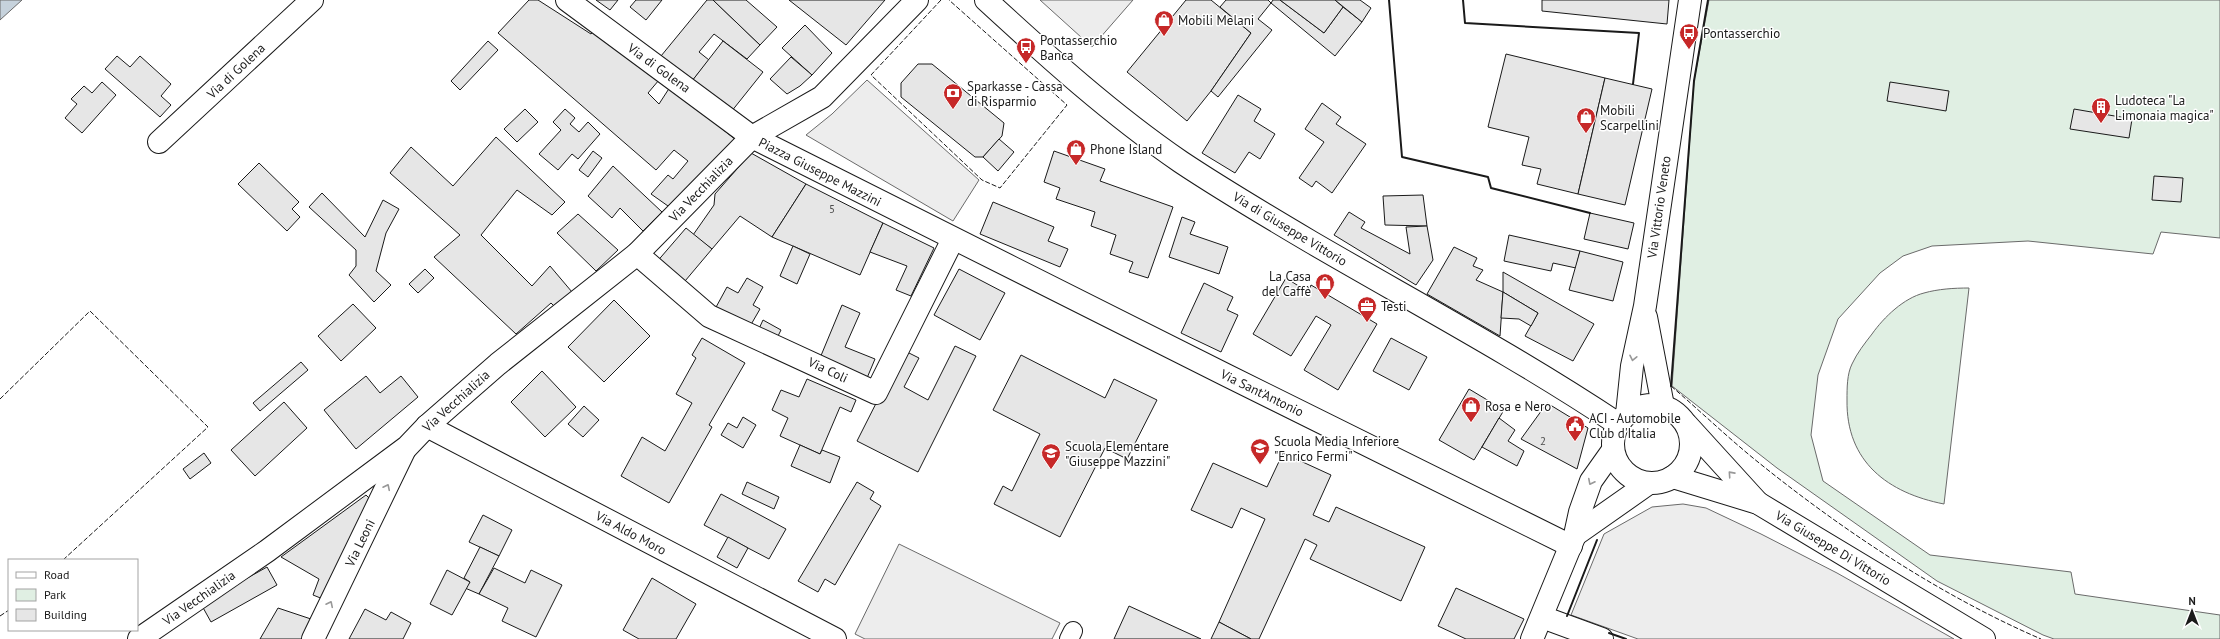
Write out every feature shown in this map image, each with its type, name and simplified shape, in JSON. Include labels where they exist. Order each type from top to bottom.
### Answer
[{"type":"street","name":"Via di Golena","points":[[159,142],[312,0]]},
{"type":"street","name":"Via di Golena","points":[[567,0],[752,137]]},
{"type":"street","name":"Piazza Giuseppe Mazzini","points":[[752,137],[822,97],[917,0]]},
{"type":"street","name":"Via di Giuseppe Vittorio","points":[[986,0],[1052,61],[1097,99],[1180,161],[1237,198],[1561,386],[1622,419]]},
{"type":"street","name":"Via Vittorio Veneto","points":[[1622,419],[1645,306],[1690,0]]},
{"type":"street","name":"Piazza Giuseppe Mazzini","points":[[752,137],[953,239]]},
{"type":"street","name":"Via Vecchializia","points":[[139,639],[267,551],[407,447],[427,426],[498,364],[637,254],[752,137]]},
{"type":"street","name":"Via Coli","points":[[637,254],[709,316],[876,393],[953,239]]},
{"type":"street","name":"Via Sant'Antonio","points":[[953,239],[1573,541]]},
{"type":"street","points":[[1645,306],[1663,406]]},
{"type":"street","points":[[1683,420],[1690,431],[1691,444],[1689,457],[1683,468],[1673,477],[1662,482],[1649,483],[1636,480],[1626,472],[1618,462],[1613,450],[1613,437],[1622,419],[1638,407],[1650,405],[1663,406],[1674,411],[1683,420],[1758,503]]},
{"type":"street","name":"Via Aldo Moro","points":[[427,426],[835,639]]},
{"type":"street","name":"Via Leoni","points":[[313,639],[407,447]]},
{"type":"street","points":[[1532,639],[1573,541],[1580,512],[1591,481],[1613,450]]},
{"type":"street","name":"Via Giuseppe Di Vittorio","points":[[1673,477],[1758,503],[1984,639]]},
{"type":"street","points":[[1573,541],[1649,483]]},
{"type":"street","points":[[1542,617],[1602,639]]},
{"type":"green space","points":[[1709,0],[2220,0],[2220,238],[2161,232],[2153,254],[2028,241],[1932,246],[1903,256],[1880,273],[1838,319],[1818,375],[1811,435],[1823,481],[1930,555],[2071,572],[2075,594],[2220,615],[2220,639],[2054,639],[2043,635],[1937,581],[1777,468],[1672,386],[1694,81]]},
{"type":"green space","points":[[1969,288],[1944,504],[1905,492],[1888,483],[1874,471],[1862,457],[1854,441],[1849,422],[1847,400],[1849,372],[1859,352],[1877,328],[1888,315],[1909,299],[1924,293],[1946,289]]},
{"type":"shaded area","points":[[0,0],[22,0],[0,20]]},
{"type":"shaded area","points":[[1040,0],[1133,0],[1092,47]]},
{"type":"shaded area","points":[[867,80],[979,180],[953,221],[806,135],[832,114]]},
{"type":"shaded area","points":[[1683,504],[1706,508],[1761,534],[1837,573],[1954,639],[1638,639],[1571,615],[1604,534],[1652,507]]},
{"type":"shaded area","points":[[899,544],[1060,623],[1052,639],[865,639],[855,634]]},
{"type":"building","points":[[529,0],[538,0],[591,34],[595,29],[659,80],[648,93],[659,104],[670,87],[736,140],[668,206],[651,194],[668,175],[673,179],[688,161],[674,150],[656,170],[498,33]]},
{"type":"building","points":[[596,0],[618,0],[610,10]]},
{"type":"building","points":[[636,0],[662,0],[646,20],[630,7]]},
{"type":"building","points":[[707,0],[713,0],[760,45],[747,59],[714,34],[699,52],[709,60],[692,81],[661,56]]},
{"type":"building","points":[[713,0],[746,0],[777,27],[760,45]]},
{"type":"building","points":[[789,0],[885,0],[846,45]]},
{"type":"building","points":[[1186,0],[1211,0],[1251,33],[1211,91],[1187,121],[1127,72]]},
{"type":"building","points":[[1226,0],[1268,0],[1271,3],[1258,19],[1272,30],[1218,97],[1211,91],[1251,33],[1220,7]]},
{"type":"building","points":[[1273,0],[1280,0],[1324,33],[1343,7],[1362,22],[1335,56],[1271,3]]},
{"type":"building","points":[[1280,0],[1335,0],[1343,7],[1324,33]]},
{"type":"building","points":[[1335,0],[1360,0],[1371,8],[1362,22]]},
{"type":"building","points":[[1542,0],[1669,0],[1667,24],[1542,11]]},
{"type":"building","points":[[805,25],[832,53],[812,75],[782,48]]},
{"type":"building","points":[[488,41],[498,50],[460,90],[451,81]]},
{"type":"building","points":[[723,41],[763,72],[731,112],[692,81]]},
{"type":"building","points":[[1506,54],[1605,78],[1578,194],[1537,184],[1541,169],[1522,165],[1529,137],[1488,127]]},
{"type":"building","points":[[117,56],[130,67],[140,56],[171,84],[161,96],[171,105],[160,117],[105,69]]},
{"type":"building","points":[[791,57],[812,75],[800,86],[787,94],[770,79]]},
{"type":"building","name":"Sparkasse - Cassa di Risparmio","points":[[918,64],[932,64],[1004,123],[1002,136],[983,157],[975,157],[901,97],[901,83]]},
{"type":"building","points":[[1605,78],[1652,89],[1625,205],[1578,194]]},
{"type":"building","points":[[102,82],[116,95],[82,133],[65,118],[77,104],[71,99],[84,86],[92,93]]},
{"type":"building","points":[[1890,82],[1949,91],[1946,111],[1887,101]]},
{"type":"building","points":[[1238,95],[1261,109],[1254,121],[1275,134],[1260,159],[1249,152],[1235,173],[1202,153]]},
{"type":"building","points":[[1322,103],[1341,117],[1336,124],[1366,144],[1332,193],[1316,181],[1312,187],[1299,178],[1324,142],[1305,129]]},
{"type":"building","points":[[525,109],[538,122],[517,142],[504,129]]},
{"type":"building","points":[[565,109],[575,118],[570,124],[579,132],[588,122],[600,134],[578,159],[572,154],[558,170],[539,154],[561,130],[553,122]]},
{"type":"building","name":"Ludoteca \"La Limonaia magica\"","points":[[2074,109],[2132,119],[2129,138],[2070,129]]},
{"type":"building","points":[[496,137],[565,202],[552,215],[517,190],[481,235],[532,286],[550,266],[572,292],[554,306],[551,303],[516,334],[434,257],[460,235],[390,173],[411,147],[453,186]]},
{"type":"building","points":[[999,139],[1014,152],[998,171],[983,157]]},
{"type":"building","points":[[593,151],[602,158],[588,177],[579,170]]},
{"type":"building","points":[[1054,151],[1105,169],[1100,181],[1173,207],[1148,278],[1129,272],[1133,262],[1110,254],[1116,235],[1091,226],[1095,212],[1056,199],[1060,188],[1044,182]]},
{"type":"building","points":[[751,153],[806,184],[772,237],[740,216],[712,249],[693,235],[714,205],[715,194]]},
{"type":"building","points":[[259,163],[299,202],[292,209],[300,217],[287,231],[238,184]]},
{"type":"building","points":[[613,166],[662,212],[643,231],[620,208],[612,218],[588,196]]},
{"type":"building","points":[[2154,176],[2183,178],[2181,202],[2152,200]]},
{"type":"building","points":[[806,184],[883,223],[860,275],[772,237]]},
{"type":"building","points":[[322,193],[365,237],[383,200],[399,209],[386,233],[376,271],[391,285],[374,302],[349,275],[356,266],[356,250],[309,207]]},
{"type":"building","points":[[1423,195],[1427,226],[1385,225],[1383,196]]},
{"type":"building","points":[[993,202],[1054,227],[1048,241],[1068,249],[1060,267],[980,234]]},
{"type":"building","points":[[1349,212],[1365,222],[1361,228],[1410,254],[1406,227],[1427,226],[1433,260],[1416,285],[1334,235]]},
{"type":"building","points":[[1590,213],[1634,223],[1628,249],[1584,239]]},
{"type":"building","points":[[578,214],[618,250],[596,271],[557,233]]},
{"type":"building","points":[[1182,217],[1195,222],[1190,234],[1228,247],[1219,274],[1169,257]]},
{"type":"building","points":[[883,223],[934,248],[911,296],[896,290],[907,266],[870,252]]},
{"type":"building","points":[[686,228],[712,249],[680,287],[655,264]]},
{"type":"building","points":[[1509,235],[1580,251],[1576,268],[1553,263],[1551,271],[1504,261]]},
{"type":"building","points":[[793,246],[810,254],[797,284],[780,276]]},
{"type":"building","points":[[1454,247],[1477,258],[1473,266],[1483,270],[1476,280],[1503,292],[1500,336],[1427,294]]},
{"type":"building","points":[[1580,251],[1623,262],[1613,301],[1569,290]]},
{"type":"building","points":[[425,269],[434,278],[418,293],[409,284]]},
{"type":"building","points":[[959,269],[1005,293],[980,340],[934,315]]},
{"type":"building","points":[[1503,272],[1594,324],[1573,361],[1525,336],[1538,313],[1503,292]]},
{"type":"building","points":[[747,278],[763,287],[753,305],[760,309],[749,328],[715,309],[727,287],[738,293]]},
{"type":"building","points":[[1286,278],[1308,292],[1311,285],[1377,324],[1338,390],[1304,370],[1331,325],[1316,316],[1291,356],[1253,334]]},
{"type":"building","points":[[1204,283],[1233,297],[1227,310],[1238,315],[1221,352],[1181,333]]},
{"type":"building","points":[[1503,292],[1538,313],[1531,326],[1519,319],[1501,318]]},
{"type":"building","points":[[614,300],[650,336],[604,382],[568,347]]},
{"type":"building","points":[[353,304],[376,328],[341,361],[318,336]]},
{"type":"building","points":[[842,305],[860,313],[845,347],[875,359],[867,378],[820,358]]},
{"type":"building","points":[[763,320],[781,330],[775,342],[757,333]]},
{"type":"building","points":[[702,338],[745,363],[709,425],[712,427],[669,503],[621,476],[642,437],[665,451],[692,403],[676,394],[696,358],[692,355]]},
{"type":"building","points":[[1391,338],[1427,357],[1409,390],[1373,371]]},
{"type":"building","points":[[955,346],[976,356],[918,472],[857,441],[903,350],[919,358],[904,387],[928,400]]},
{"type":"building","points":[[1021,355],[1105,398],[1114,379],[1157,400],[1127,459],[1105,448],[1060,537],[994,504],[1003,486],[1012,491],[1040,434],[993,410]]},
{"type":"building","points":[[301,362],[308,370],[260,411],[253,403]]},
{"type":"building","points":[[542,371],[576,407],[545,437],[511,402]]},
{"type":"building","points":[[366,376],[380,393],[401,376],[418,397],[356,449],[324,410]]},
{"type":"building","points":[[807,379],[856,400],[851,412],[840,407],[820,454],[780,436],[788,418],[772,410],[781,390],[799,397]]},
{"type":"building","points":[[1469,389],[1504,410],[1474,460],[1439,440]]},
{"type":"building","points":[[284,402],[307,428],[255,476],[231,450]]},
{"type":"building","points":[[1547,403],[1588,428],[1577,469],[1521,439]]},
{"type":"building","points":[[584,406],[599,420],[583,437],[568,424]]},
{"type":"building","points":[[743,417],[756,425],[743,448],[721,435],[728,423],[737,428]]},
{"type":"building","points":[[1499,418],[1515,430],[1508,441],[1524,451],[1517,466],[1482,447]]},
{"type":"building","points":[[800,445],[820,454],[822,450],[840,457],[830,483],[791,466]]},
{"type":"building","points":[[204,453],[211,463],[190,479],[183,469]]},
{"type":"building","points":[[1283,453],[1331,475],[1313,515],[1329,522],[1336,507],[1425,547],[1401,601],[1310,559],[1317,545],[1305,539],[1259,639],[1251,639],[1219,622],[1265,519],[1241,508],[1232,528],[1191,510],[1213,463],[1267,487]]},
{"type":"building","points":[[747,482],[779,497],[774,509],[742,494]]},
{"type":"building","points":[[857,482],[874,492],[870,499],[881,506],[835,585],[825,579],[818,592],[798,581]]},
{"type":"building","points":[[721,494],[786,529],[769,559],[704,525]]},
{"type":"building","points":[[366,495],[373,502],[323,599],[313,595],[319,579],[281,557]]},
{"type":"building","points":[[483,515],[512,530],[499,556],[469,542]]},
{"type":"building","points":[[728,537],[748,548],[737,568],[717,557]]},
{"type":"building","points":[[480,547],[499,556],[479,594],[465,588],[470,582],[464,578]]},
{"type":"building","points":[[267,567],[277,585],[211,622],[201,604]]},
{"type":"building","points":[[494,568],[525,583],[531,570],[562,585],[536,637],[502,621],[508,608],[479,594]]},
{"type":"building","points":[[447,570],[470,582],[452,615],[430,604]]},
{"type":"building","points":[[652,578],[696,604],[676,639],[639,639],[623,630]]},
{"type":"building","points":[[1456,588],[1524,619],[1514,639],[1466,639],[1438,626]]},
{"type":"building","points":[[1129,606],[1201,639],[1114,639]]},
{"type":"building","points":[[278,608],[314,620],[304,639],[260,639]]},
{"type":"building","points":[[365,609],[386,620],[391,612],[411,623],[403,639],[349,639]]},
{"type":"building","points":[[1219,622],[1251,639],[1211,639]]},
{"type":"fence","points":[[941,0],[871,75],[982,180],[1000,188],[1067,105],[949,0]]},
{"type":"fence","points":[[0,399],[90,311],[208,427],[64,559]]},
{"type":"fence","points":[[1671,386],[1753,458],[1820,510],[1855,534],[1928,581],[1965,602],[2041,639]]},
{"type":"fence","points":[[0,616],[8,611]]},
{"type":"wall","points":[[1389,0],[1402,157],[1488,177],[1491,188],[1590,213]]},
{"type":"wall","points":[[1463,0],[1465,23],[1639,33],[1633,84]]},
{"type":"wall","points":[[1671,386],[1694,81],[1708,0]]},
{"type":"wall","points":[[1567,616],[1597,540]]},
{"type":"wall","points":[[1609,633],[1626,639]]},
{"type":"place","name":"Mobili Melani","points":[[1164,37]]},
{"type":"place","name":"Pontasserchio","points":[[1689,50]]},
{"type":"place","name":"Pontasserchio Banca","points":[[1026,64]]},
{"type":"place","name":"Sparkasse - Cassa di Risparmio","points":[[953,110]]},
{"type":"place","name":"Ludoteca \"La Limonaia magica\"","points":[[2101,124]]},
{"type":"place","name":"Mobili Scarpellini","points":[[1586,134]]},
{"type":"place","name":"Phone Island","points":[[1076,166]]},
{"type":"place","name":"La Casa del Caffè","points":[[1325,300]]},
{"type":"place","name":"Testi","points":[[1367,323]]},
{"type":"place","name":"Rosa e Nero","points":[[1471,423]]},
{"type":"place","name":"ACI - Automobile Club d'Italia","points":[[1575,442]]},
{"type":"place","name":"Scuola Media Inferiore \"Enrico Fermi\"","points":[[1260,465]]},
{"type":"place","name":"Scuola Elementare \"Giuseppe Mazzini\"","points":[[1051,470]]}]
